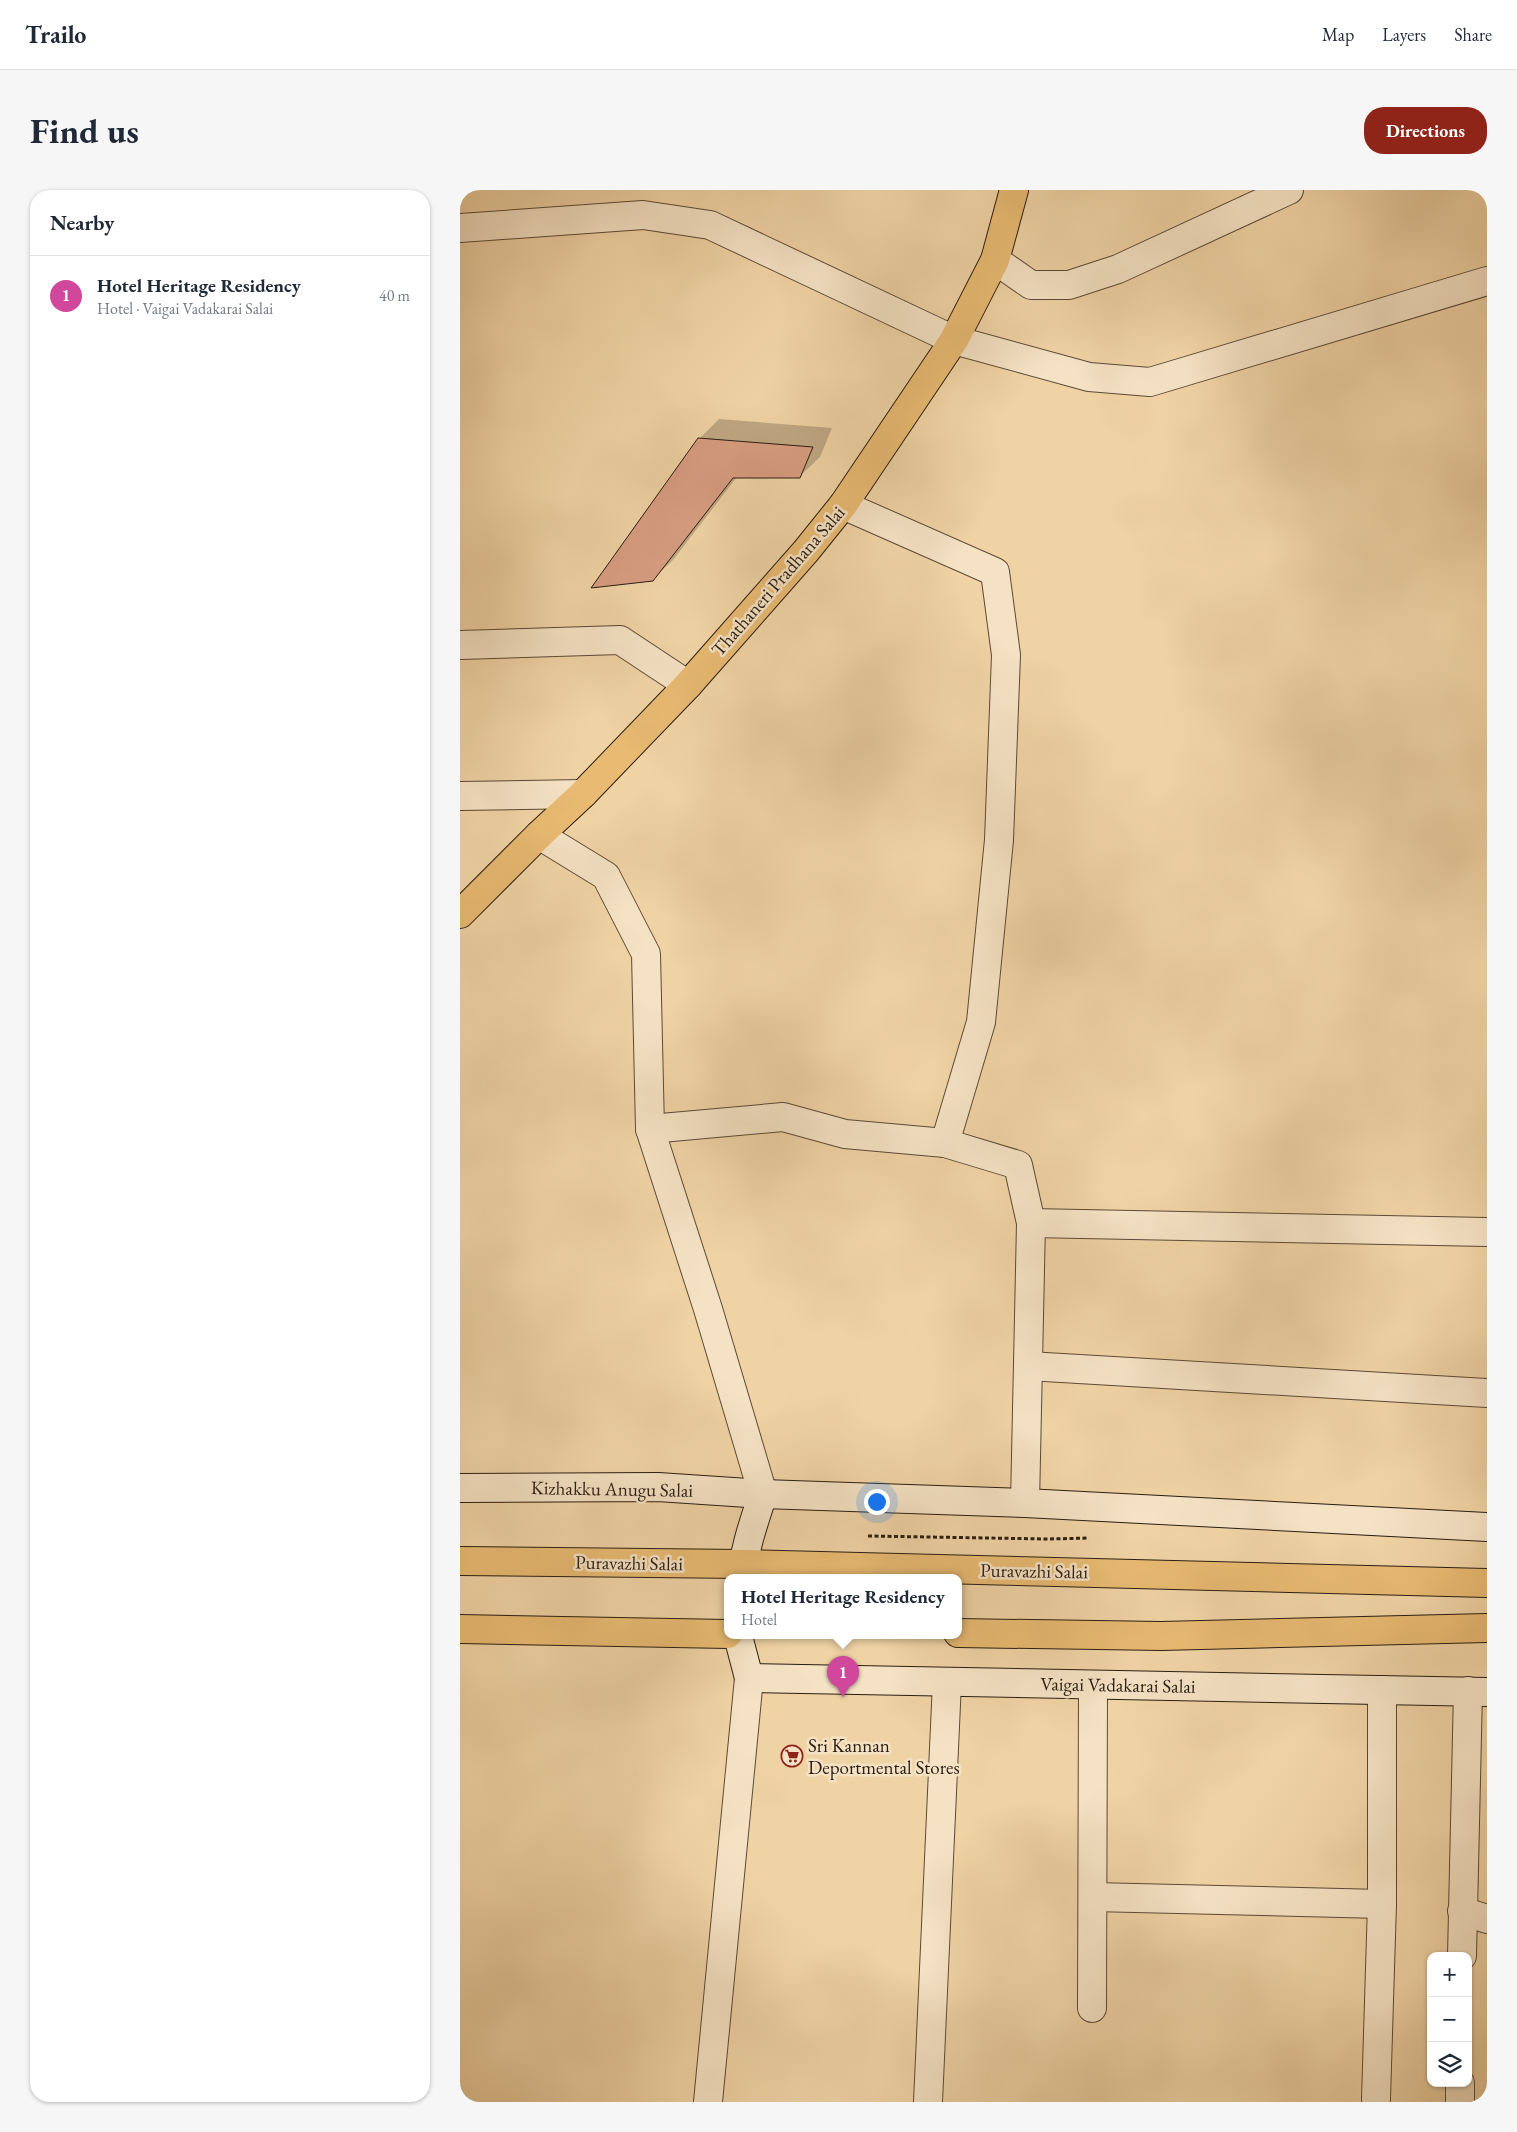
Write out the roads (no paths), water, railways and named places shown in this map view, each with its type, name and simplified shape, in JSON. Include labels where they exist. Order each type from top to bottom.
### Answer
[{"type":"main road","name":"Thathaneri Pradhana Salai","points":[[460,914],[539,834],[583,794],[688,685],[806,551],[843,505],[954,340],[995,260],[1014,190]]},
{"type":"main road","name":"Puravazhi Salai","points":[[460,1561],[742,1571],[928,1574]]},
{"type":"main road","name":"Puravazhi Salai","points":[[962,1575],[1487,1583]]},
{"type":"main road","points":[[962,1633],[1161,1636],[1487,1628]]},
{"type":"main road","points":[[460,1629],[724,1634]]},
{"type":"street","points":[[995,260],[1031,285],[1070,285],[1118,269],[1289,190]]},
{"type":"street","points":[[460,228],[643,215],[710,225],[954,340],[1089,377],[1150,382],[1487,281]]},
{"type":"street","points":[[843,505],[995,572],[1006,656],[1000,840],[981,1022],[945,1143]]},
{"type":"street","points":[[460,645],[620,640],[688,685]]},
{"type":"street","points":[[460,796],[583,794]]},
{"type":"street","points":[[539,834],[606,876],[646,954],[650,1129],[708,1309],[763,1494],[742,1571]]},
{"type":"street","points":[[650,1129],[783,1117],[845,1134],[945,1143],[1018,1165],[1031,1223],[1025,1503]]},
{"type":"street","points":[[1031,1223],[1487,1232]]},
{"type":"street","points":[[1028,1366],[1487,1393]]},
{"type":"street","name":"Kizhakku Anugu Salai","points":[[460,1488],[658,1487],[763,1494]]},
{"type":"street","points":[[763,1494],[1025,1503],[1487,1527]]},
{"type":"street","points":[[708,2102],[749,1678],[739,1639]]},
{"type":"street","name":"Vaigai Vadakarai Salai","points":[[749,1678],[1477,1692]]},
{"type":"street","points":[[928,2102],[947,1682]]},
{"type":"street","points":[[1092,2008],[1093,1684]]},
{"type":"street","points":[[1376,2099],[1382,1904],[1382,1690]]},
{"type":"street","points":[[1463,1952],[1475,1915],[1477,1692]]},
{"type":"street","points":[[1093,1897],[1382,1904]]},
{"type":"street","points":[[1460,2087],[1460,2102]]},
{"type":"place","name":"Hotel Heritage Residency","points":[[843,1697]]},
{"type":"place","name":"Sri Kannan Deportmental Stores","points":[[792,1756]]}]
